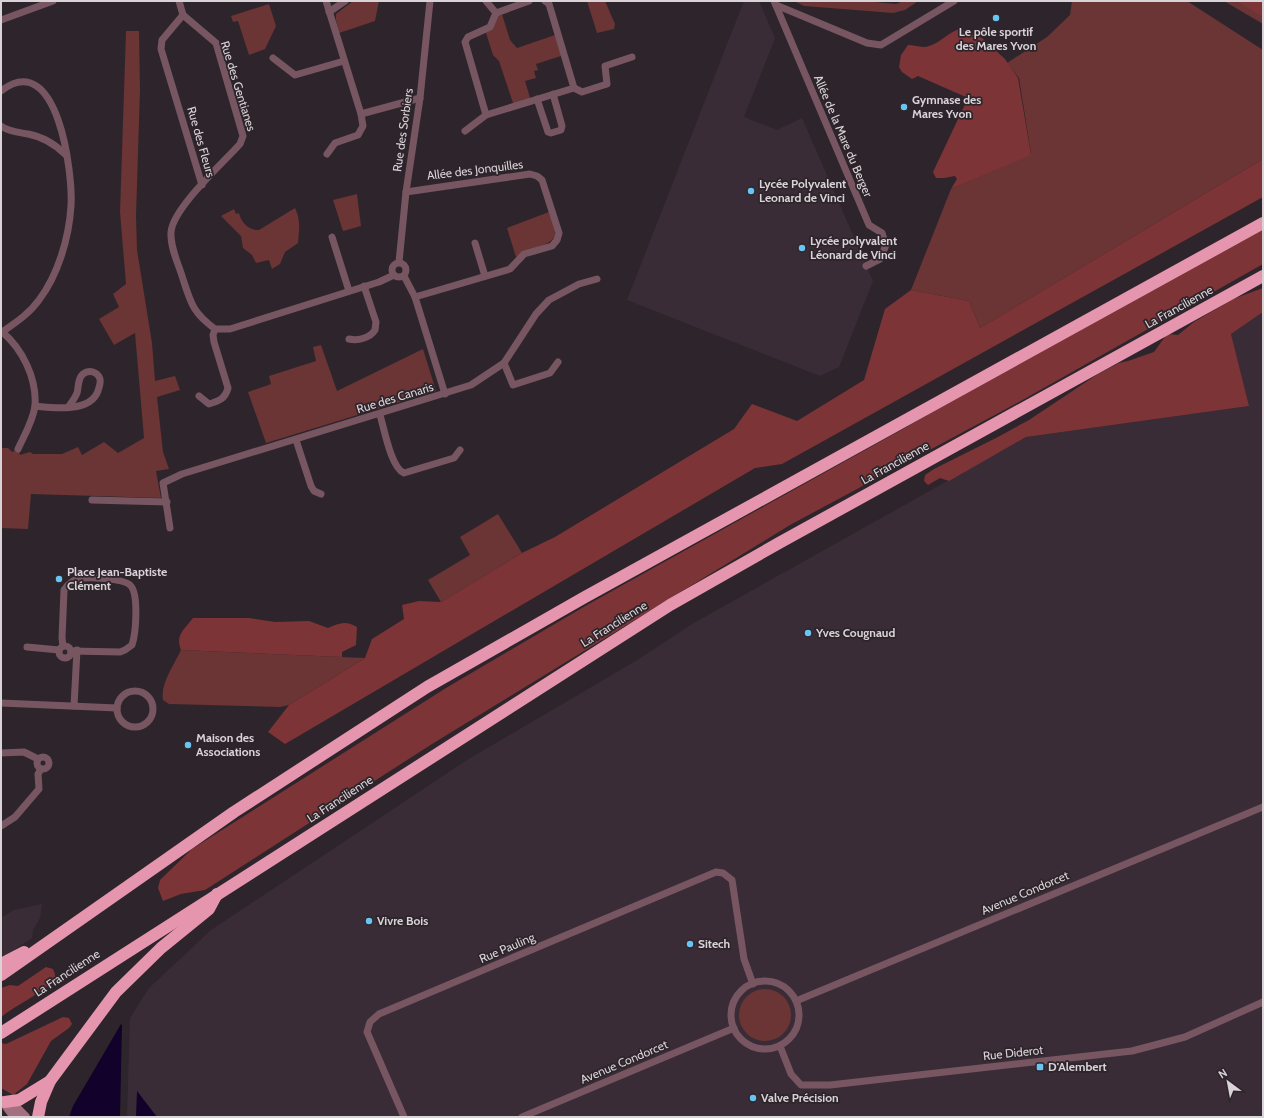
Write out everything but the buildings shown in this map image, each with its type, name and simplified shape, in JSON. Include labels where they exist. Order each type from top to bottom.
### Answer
[{"type":"highway","points":[[1,975],[234,812],[427,687],[599,589],[1263,223]]},
{"type":"highway","name":"La Francilienne","points":[[1,1032],[670,605],[772,547],[1263,276]]},
{"type":"highway","points":[[38,1117],[41,1102],[50,1082],[116,992],[161,948],[209,909],[218,893]]},
{"type":"highway","points":[[1,964],[22,952],[39,949]]},
{"type":"highway","points":[[3,1101],[20,1100],[50,1082]]},
{"type":"street","points":[[1,20],[53,1]]},
{"type":"street","points":[[179,1],[183,15]]},
{"type":"street","points":[[326,1],[361,114],[363,126],[362,131],[353,138],[335,143],[327,154]]},
{"type":"street","points":[[329,12],[345,1]]},
{"type":"street","name":"Rue des Sorbiers","points":[[399,262],[406,192],[420,98],[430,1]]},
{"type":"street","points":[[486,1],[496,12]]},
{"type":"street","points":[[496,12],[529,1]]},
{"type":"street","points":[[545,1],[549,4],[574,88]]},
{"type":"street","points":[[775,3],[867,43],[881,45],[954,1]]},
{"type":"street","name":"Allée de la Mare du Berger","points":[[775,3],[869,225],[882,233],[886,245],[880,260],[866,266]]},
{"type":"street","points":[[486,114],[465,42],[468,37],[490,28],[496,12]]},
{"type":"street","name":"Rue des Gentianes","points":[[183,15],[216,43],[243,136],[240,144],[202,185]]},
{"type":"street","name":"Rue des Fleurs","points":[[183,15],[162,40],[161,49],[202,185],[174,220],[171,240],[191,305],[200,317],[216,329]]},
{"type":"street","points":[[465,131],[486,114],[574,88],[582,92],[607,84],[605,66],[632,57]]},
{"type":"street","points":[[273,58],[295,75],[344,61]]},
{"type":"street","points":[[1,91],[16,83],[27,82],[36,86],[53,105],[58,119],[71,184],[71,207],[68,230],[56,270],[39,300],[31,310],[2,332],[14,344],[24,359],[34,391],[35,406],[30,424],[18,450]]},
{"type":"street","points":[[537,99],[548,132],[551,133],[561,130],[562,126],[553,94]]},
{"type":"street","points":[[361,114],[420,98]]},
{"type":"street","points":[[1,126],[7,130],[42,138],[58,147],[66,155]]},
{"type":"street","name":"Allée des Jonquilles","points":[[406,192],[530,174],[537,176],[542,180],[559,232],[557,240],[552,246],[524,254],[510,269],[415,297]]},
{"type":"street","points":[[332,237],[349,291]]},
{"type":"street","points":[[475,243],[485,276]]},
{"type":"street","name":"Rue des Sorbiers","points":[[394,275],[392,268],[399,262]]},
{"type":"street","name":"Rue des Sorbiers","points":[[399,262],[406,267],[404,276],[415,297],[445,394]]},
{"type":"street","points":[[199,396],[209,404],[220,401],[227,394],[228,388],[214,342],[213,335],[216,329],[230,329],[394,275],[400,277],[404,276]]},
{"type":"street","name":"Rue des Canaris","points":[[167,502],[163,482],[182,474],[471,386],[504,362],[542,307],[568,289],[597,279]]},
{"type":"street","points":[[349,339],[355,341],[369,336],[375,330],[376,322],[364,286]]},
{"type":"street","points":[[504,362],[513,385],[550,374],[558,362]]},
{"type":"street","points":[[35,406],[53,408],[81,406],[93,400],[99,387],[100,380],[98,375],[92,371],[85,372],[80,376],[77,394],[69,406]]},
{"type":"street","points":[[380,414],[395,464],[404,473],[454,458],[460,450]]},
{"type":"street","points":[[296,440],[311,486],[314,491],[321,494]]},
{"type":"street","points":[[92,500],[167,502],[170,528]]},
{"type":"street","points":[[27,647],[61,648],[68,647],[74,651],[120,652],[128,648],[133,641],[136,599],[133,588],[125,581],[91,578],[75,580],[64,590],[62,638],[61,648],[60,656],[66,658],[74,651]]},
{"type":"street","points":[[74,651],[74,706]]},
{"type":"street","points":[[135,691],[140,692],[149,698],[152,703],[153,712],[148,722],[143,726],[133,728],[126,726],[120,720],[117,708],[123,696],[135,691]]},
{"type":"street","points":[[1,703],[117,708]]},
{"type":"street","points":[[1,753],[24,752],[38,760]]},
{"type":"street","points":[[1,826],[15,817],[40,789],[38,774],[41,770],[48,768],[49,760],[42,757],[38,760]]},
{"type":"street","points":[[38,760],[37,764],[41,770]]},
{"type":"street","name":"Avenue Condorcet","points":[[796,1001],[1263,807]]},
{"type":"street","name":"Rue Pauling","points":[[404,1117],[367,1032],[370,1022],[379,1014],[716,872],[723,873],[732,880],[744,959],[753,984]]},
{"type":"street","points":[[773,982],[786,989],[796,1001],[799,1016],[795,1031],[789,1040],[780,1046],[770,1049],[758,1049],[748,1045],[739,1038],[731,1018],[732,1007],[736,997],[744,989],[753,984],[773,982]]},
{"type":"street","name":"Rue Diderot","points":[[780,1046],[791,1074],[801,1085],[830,1085],[1132,1051],[1185,1037],[1263,1002]]},
{"type":"street","name":"Avenue Condorcet","points":[[522,1117],[734,1028]]},
{"type":"street","points":[[3,1101],[15,1117]]},
{"type":"street","points":[[3,1101],[15,1107],[25,1117]]},
{"type":"shaded area","points":[[353,1],[379,1],[375,21],[339,33],[336,14]]},
{"type":"shaded area","points":[[587,1],[605,1],[615,24],[614,29],[597,33]]},
{"type":"shaded area","name":"Lycée Polyvalent Leonard de Vinci","points":[[744,1],[759,1],[775,38],[744,117],[777,130],[802,118],[873,281],[839,367],[820,376],[627,300]]},
{"type":"shaded area","points":[[794,1],[863,1],[896,4],[903,1],[918,1],[905,10],[893,13],[804,6]]},
{"type":"shaded area","points":[[1072,1],[1187,1],[1263,50],[1263,159],[980,328],[969,301],[911,290],[951,189],[1031,154],[1019,78],[1007,63],[1047,37],[1070,15]]},
{"type":"shaded area","points":[[1224,1],[1263,1],[1263,24]]},
{"type":"shaded area","points":[[1236,1],[1263,1],[1263,17]]},
{"type":"shaded area","points":[[269,4],[276,26],[265,49],[249,55],[238,21],[233,22],[231,16]]},
{"type":"shaded area","points":[[501,11],[510,40],[517,48],[558,34],[564,55],[536,64],[538,70],[534,71],[536,78],[525,81],[531,101],[514,106],[499,61],[493,55],[485,30]]},
{"type":"shaded area","points":[[959,29],[982,38],[1005,59],[1018,78],[1031,155],[951,189],[957,179],[955,176],[936,178],[933,172],[968,98],[918,76],[912,79],[902,72],[899,67],[901,55],[908,45],[923,47],[929,46]]},
{"type":"shaded area","points":[[126,31],[139,31],[140,90],[136,216],[137,250],[152,343],[155,381],[175,376],[180,390],[157,397],[163,452],[169,469],[156,471],[161,498],[31,494],[28,529],[1,528],[1,448],[8,448],[12,452],[18,449],[20,455],[30,452],[33,454],[62,454],[78,447],[82,455],[104,442],[118,453],[144,438],[135,333],[114,345],[99,319],[119,307],[113,294],[126,284],[120,212]]},
{"type":"shaded area","points":[[1263,159],[1263,197],[782,464],[755,468],[285,744],[268,732],[289,705],[365,658],[372,639],[404,619],[402,605],[419,601],[441,602],[522,553],[555,537],[734,429],[752,404],[797,421],[864,380],[885,309],[911,290],[969,301],[980,328]]},
{"type":"shaded area","points":[[357,194],[361,226],[343,231],[333,200]]},
{"type":"shaded area","points":[[295,208],[299,221],[298,243],[285,252],[280,264],[272,269],[269,260],[256,263],[252,255],[243,248],[241,236],[221,216],[234,209],[236,214],[239,213],[246,225],[252,229],[259,230]]},
{"type":"shaded area","points":[[549,212],[555,234],[554,238],[545,244],[516,257],[507,228]]},
{"type":"shaded area","points":[[1263,229],[1263,264],[1019,402],[790,525],[432,744],[205,890],[181,894],[163,901],[158,888],[160,880],[192,849],[446,688],[587,605],[903,429],[1010,367]]},
{"type":"shaded area","points":[[1263,288],[1263,312],[1231,334],[1249,406],[1026,437],[949,481],[940,478],[928,485],[924,481],[925,475],[934,469],[1029,420],[1098,374],[1119,363],[1154,352],[1167,334],[1178,335],[1194,322],[1233,299]]},
{"type":"shaded area","points":[[1263,312],[1263,1117],[127,1117],[130,1018],[149,988],[211,930],[467,760],[639,659],[692,624],[1026,437],[1249,406],[1231,334]]},
{"type":"shaded area","points":[[321,345],[337,391],[423,349],[436,391],[266,443],[248,392],[271,384],[269,376],[316,361],[313,347]]},
{"type":"shaded area","points":[[498,514],[522,553],[441,602],[428,580],[470,555],[460,537]]},
{"type":"shaded area","points":[[193,618],[249,618],[275,622],[309,621],[328,628],[346,623],[357,627],[356,645],[342,652],[342,657],[181,650],[179,640],[181,633]]},
{"type":"shaded area","points":[[181,650],[365,658],[289,705],[280,707],[169,704],[163,700],[164,688],[168,675]]},
{"type":"shaded area","points":[[42,904],[40,918],[33,930],[32,938],[6,955],[1,955],[1,918],[14,910]]},
{"type":"shaded area","points":[[46,967],[53,969],[55,980],[1,1017],[1,988],[10,985],[18,986]]},
{"type":"shaded area","points":[[760,989],[770,989],[779,993],[787,1001],[791,1010],[791,1020],[787,1029],[779,1037],[770,1041],[760,1041],[751,1037],[743,1029],[739,1020],[739,1010],[743,1001],[751,993]]},
{"type":"shaded area","points":[[63,1017],[69,1018],[72,1024],[69,1028],[51,1041],[27,1084],[13,1095],[1,1088],[1,1043],[6,1044]]},
{"type":"shaded area","points":[[121,1024],[120,1117],[69,1117],[73,1106]]},
{"type":"shaded area","points":[[137,1091],[157,1117],[136,1117]]},
{"type":"place","name":"Le pôle sportif des Mares Yvon","points":[[996,18]]},
{"type":"place","name":"Gymnase des Mares Yvon","points":[[904,107]]},
{"type":"place","name":"Lycée Polyvalent Leonard de Vinci","points":[[751,191]]},
{"type":"place","name":"Lycée polyvalent Léonard de Vinci","points":[[802,248]]},
{"type":"place","name":"Place Jean-Baptiste Clément","points":[[59,579]]},
{"type":"place","name":"Yves Cougnaud","points":[[808,633]]},
{"type":"place","name":"Maison des Associations","points":[[188,745]]},
{"type":"place","name":"Vivre Bois","points":[[369,921]]},
{"type":"place","name":"Sitech","points":[[690,944]]},
{"type":"place","name":"D'Alembert","points":[[1040,1067]]},
{"type":"place","name":"Valve Précision","points":[[753,1098]]}]
